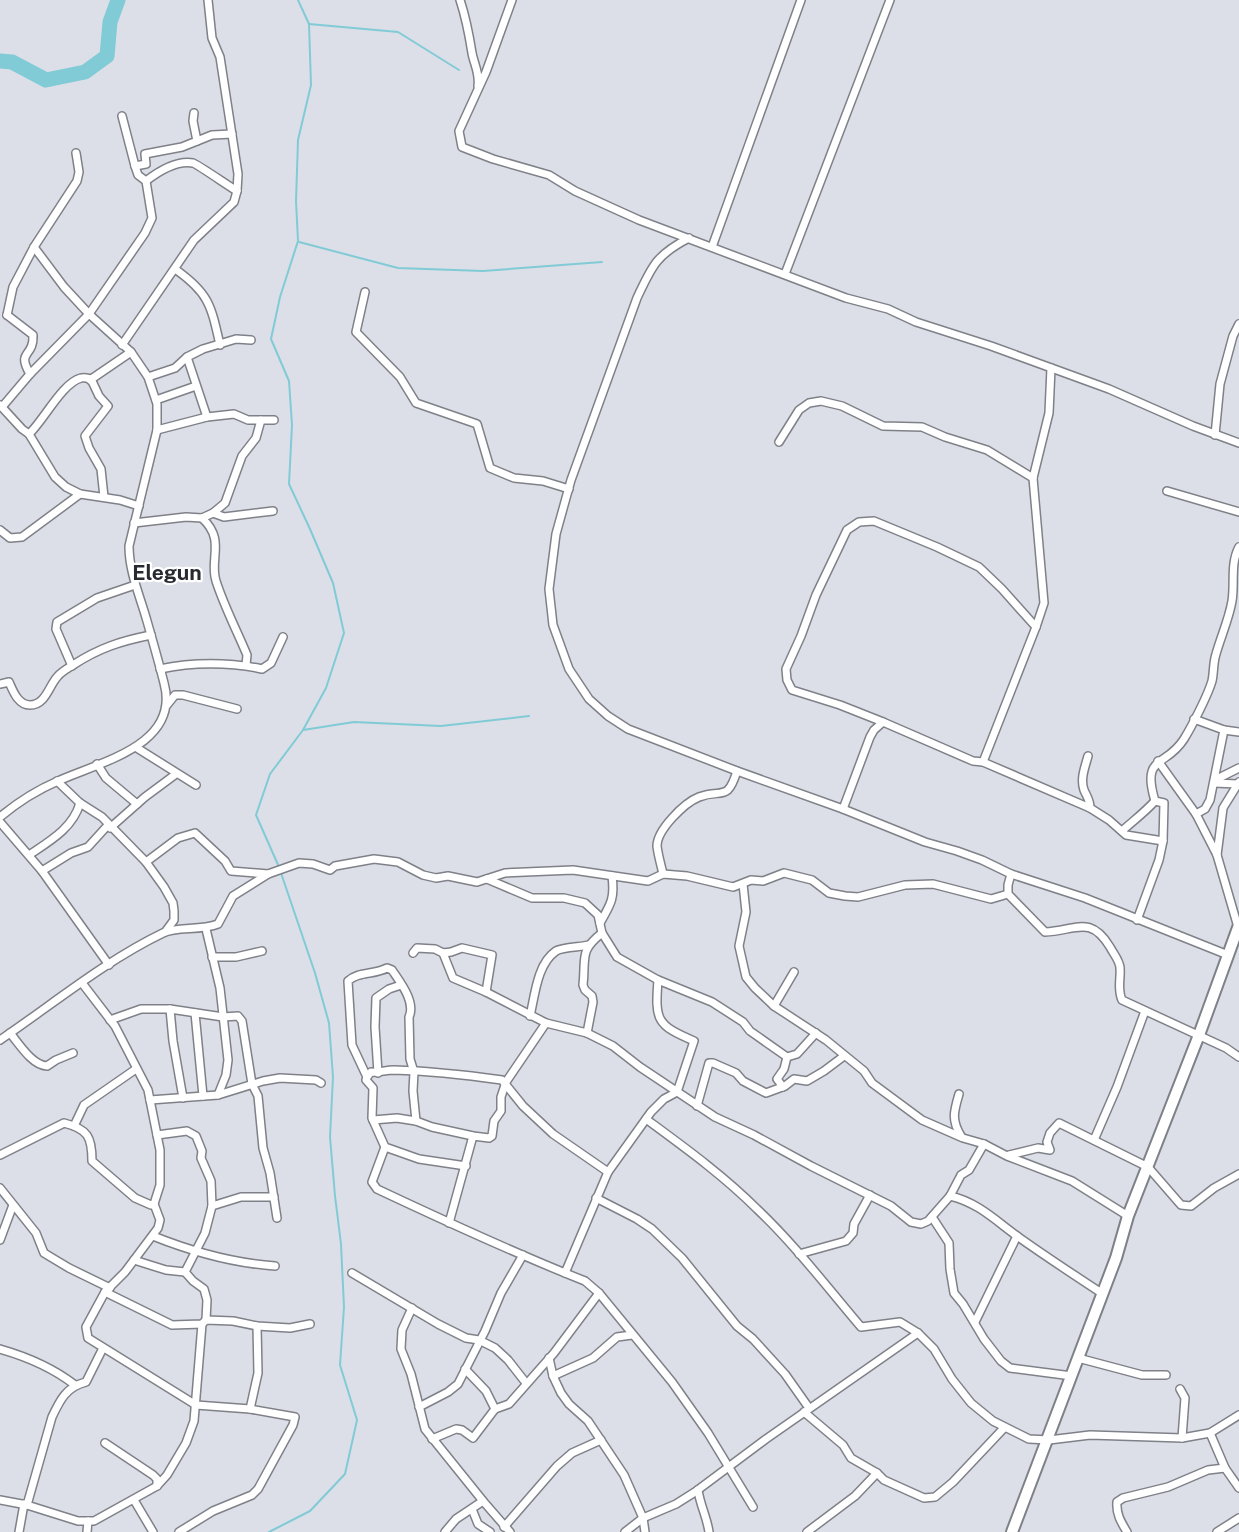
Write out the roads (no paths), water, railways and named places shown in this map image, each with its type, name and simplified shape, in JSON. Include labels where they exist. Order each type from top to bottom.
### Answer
[{"type":"main road","points":[[1012,1532],[1103,1294],[1128,1216],[1228,955],[1236,941],[1239,926]]},
{"type":"street","points":[[122,345],[194,240],[234,202],[237,191],[238,174],[232,134],[220,57],[212,38],[208,0]]},
{"type":"street","points":[[460,0],[479,79],[477,92]]},
{"type":"street","points":[[512,0],[486,72],[459,131],[462,147],[493,159],[549,175],[575,191],[639,220],[846,298],[888,309],[916,322],[991,346],[1109,389],[1215,435],[1239,443]]},
{"type":"street","points":[[712,247],[801,0]]},
{"type":"street","points":[[785,274],[890,0]]},
{"type":"street","points":[[194,113],[193,121],[197,141]]},
{"type":"street","points":[[122,116],[138,175],[146,181],[152,218],[145,233],[89,314],[1,406],[29,434],[55,477],[66,487],[80,494],[104,497],[139,506]]},
{"type":"street","points":[[135,166],[146,164],[145,154],[183,147],[212,135],[232,134]]},
{"type":"street","points":[[30,375],[24,359],[34,343],[33,335],[4,317],[13,287],[34,247],[77,181],[79,172],[76,153]]},
{"type":"street","points":[[146,181],[159,170],[180,164],[195,164],[237,191]]},
{"type":"street","points":[[689,238],[661,255],[650,269],[637,298],[569,489],[556,534],[549,590],[554,625],[569,669],[589,699],[608,716],[628,729],[925,842],[982,860],[1011,874],[1085,898],[1228,955]]},
{"type":"street","points":[[0,817],[13,806],[57,781],[137,748],[154,732],[163,719],[167,705],[166,691],[129,562],[129,546],[157,430],[156,400],[148,377],[131,352],[89,314],[64,287],[34,247]]},
{"type":"street","points":[[175,269],[195,284],[207,298],[214,316],[220,345]]},
{"type":"street","points":[[365,292],[356,332],[400,377],[416,403],[477,424],[490,468],[514,478],[543,481],[569,489]]},
{"type":"street","points":[[1215,435],[1220,384],[1233,336],[1239,324]]},
{"type":"street","points":[[148,377],[175,368],[187,357],[203,349],[236,339],[251,340]]},
{"type":"street","points":[[90,380],[131,352]]},
{"type":"street","points":[[187,357],[207,417]]},
{"type":"street","points":[[983,762],[1044,603],[1033,478],[1049,412],[1051,368]]},
{"type":"street","points":[[29,434],[39,424],[61,392],[81,378],[91,379],[99,396],[108,406],[85,436],[101,469],[104,497]]},
{"type":"street","points":[[156,400],[196,386]]},
{"type":"street","points":[[779,442],[799,410],[809,403],[821,401],[842,406],[883,426],[922,427],[987,450],[1033,478]]},
{"type":"street","points":[[157,430],[207,417],[234,414],[248,420],[274,420]]},
{"type":"street","points":[[134,523],[202,518],[225,504],[242,456],[256,438],[261,420]]},
{"type":"street","points":[[1167,491],[1239,512]]},
{"type":"street","points":[[0,530],[10,538],[22,537],[80,494]]},
{"type":"street","points":[[213,513],[224,517],[273,511]]},
{"type":"street","points":[[202,518],[208,523],[213,534],[216,548],[215,579],[247,655],[246,665]]},
{"type":"street","points":[[1036,627],[979,567],[937,547],[874,522],[859,522],[847,530],[816,595],[786,669],[787,680],[792,690],[883,722],[1090,808],[1110,820],[1126,835],[1163,841]]},
{"type":"street","points":[[1155,801],[1150,785],[1153,768],[1158,761],[1173,753],[1183,740],[1211,683],[1215,656],[1232,600],[1233,569],[1239,547]]},
{"type":"street","points":[[72,666],[56,629],[57,622],[97,598],[135,585]]},
{"type":"street","points":[[0,684],[9,682],[15,696],[24,703],[29,705],[39,702],[58,675],[95,651],[151,635]]},
{"type":"street","points":[[160,669],[180,665],[246,665],[262,669],[271,663],[283,637]]},
{"type":"street","points":[[167,705],[175,695],[183,695],[237,709]]},
{"type":"street","points":[[1194,719],[1224,730],[1239,732]]},
{"type":"street","points":[[843,809],[870,737],[883,722]]},
{"type":"street","points":[[1196,814],[1205,809],[1210,800],[1224,730]]},
{"type":"street","points":[[137,748],[196,785]]},
{"type":"street","points":[[1088,756],[1083,775],[1084,791],[1089,796],[1090,808]]},
{"type":"street","points":[[1158,761],[1196,814],[1217,855],[1239,926]]},
{"type":"street","points":[[97,764],[106,778],[137,804]]},
{"type":"street","points":[[1214,781],[1239,768]]},
{"type":"street","points":[[663,874],[657,847],[666,824],[691,801],[701,796],[722,794],[728,791],[737,771]]},
{"type":"street","points":[[42,871],[71,853],[88,847],[109,826],[176,774]]},
{"type":"street","points":[[0,1040],[109,965],[166,931],[174,920],[173,903],[164,886],[146,862],[102,817],[80,803],[57,781]]},
{"type":"street","points":[[1214,781],[1239,783],[1223,808],[1217,855]]},
{"type":"street","points":[[1122,831],[1142,816],[1155,801]]},
{"type":"street","points":[[1137,920],[1159,860],[1163,841],[1164,803],[1155,801]]},
{"type":"street","points":[[29,855],[70,824],[77,814],[80,803]]},
{"type":"street","points":[[0,822],[42,871],[109,965]]},
{"type":"street","points":[[146,862],[178,838],[195,833],[225,861],[231,871],[268,874]]},
{"type":"street","points":[[166,931],[206,929],[218,924],[232,896],[268,874],[299,863],[313,864],[330,870],[335,866],[374,859],[398,862],[423,875],[436,878],[448,876],[477,882],[505,873],[573,870],[648,881],[663,874],[687,876],[733,887],[751,880],[763,881],[784,873],[812,880],[829,893],[845,896],[858,897],[905,885],[933,884],[991,899],[1008,894]]},
{"type":"street","points":[[1011,874],[1008,894],[1045,932],[1081,925],[1094,928],[1103,936],[1121,966],[1119,993],[1122,1000],[1226,1048],[1239,1057]]},
{"type":"street","points":[[600,923],[612,902],[614,891],[612,876]]},
{"type":"street","points":[[487,879],[532,898],[564,898],[585,903],[598,915],[602,933],[617,957],[658,980],[712,1002],[743,1022],[750,1030],[787,1057]]},
{"type":"street","points":[[743,884],[746,912],[739,946],[746,977],[754,988],[774,1006],[816,1033],[864,1071],[872,1083],[922,1120],[1072,1181],[1128,1216]]},
{"type":"street","points":[[206,929],[220,988],[228,1060],[226,1076],[218,1095]]},
{"type":"street","points":[[587,1033],[593,1002],[592,996],[585,990],[584,985],[585,951],[602,933]]},
{"type":"street","points":[[530,1016],[541,970],[555,951],[589,945]]},
{"type":"street","points":[[413,953],[417,948],[435,949],[443,953],[462,948],[492,956],[486,992]]},
{"type":"street","points":[[212,957],[236,957],[262,951]]},
{"type":"street","points":[[443,953],[453,978],[546,1023],[587,1033],[613,1046],[715,1117],[891,1206],[911,1222],[921,1224],[932,1217],[950,1196],[962,1175],[969,1170],[984,1144]]},
{"type":"street","points":[[416,1121],[414,1071],[410,1059],[410,1005],[407,994],[392,970],[387,968],[355,976],[348,981],[352,1045],[367,1077],[366,1080],[373,1088],[370,1108],[385,1147],[372,1182],[376,1189],[585,1281],[599,1293],[672,1383],[708,1433],[753,1507]]},
{"type":"street","points":[[774,1006],[794,972]]},
{"type":"street","points":[[565,1273],[608,1172],[646,1119],[664,1100],[677,1092],[694,1041],[665,1028],[657,1003],[658,980]]},
{"type":"street","points":[[82,983],[110,1020],[148,1090],[160,1150],[160,1185],[154,1204],[160,1220],[153,1236],[107,1290],[86,1327],[88,1338],[196,1405],[250,1409],[295,1417],[293,1425],[258,1490],[252,1496],[213,1512],[179,1532]]},
{"type":"street","points":[[378,1073],[376,998],[389,989],[401,985]]},
{"type":"street","points":[[110,1020],[141,1009],[170,1009],[223,1017],[238,1016],[242,1021],[252,1084],[258,1096],[263,1148],[277,1218]]},
{"type":"street","points":[[170,1009],[183,1098]]},
{"type":"street","points":[[1094,1140],[1117,1087],[1145,1011]]},
{"type":"street","points":[[195,1013],[203,1096]]},
{"type":"street","points":[[373,1120],[397,1118],[489,1138],[492,1136],[494,1121],[501,1111],[501,1097],[506,1082],[546,1023]]},
{"type":"street","points":[[10,1033],[40,1065],[47,1066],[73,1053]]},
{"type":"street","points":[[787,1057],[797,1054],[816,1033]]},
{"type":"street","points":[[697,1106],[709,1063],[736,1073],[743,1081],[764,1093],[770,1093],[795,1079],[807,1081],[844,1056]]},
{"type":"street","points":[[783,1087],[777,1079],[784,1069],[787,1057]]},
{"type":"street","points":[[74,1126],[84,1106],[136,1069]]},
{"type":"street","points":[[367,1077],[371,1072],[378,1073],[382,1070],[463,1074],[502,1080],[506,1082],[523,1106],[553,1134],[608,1172]]},
{"type":"street","points":[[150,1100],[218,1095],[280,1078],[316,1080],[321,1083]]},
{"type":"street","points":[[959,1094],[953,1116],[955,1126],[963,1138]]},
{"type":"street","points":[[646,1119],[696,1156],[757,1208],[861,1327],[900,1322],[918,1333],[934,1349],[952,1379],[971,1403],[1004,1428],[1029,1439],[1049,1440],[1090,1435],[1182,1438],[1210,1433],[1239,1415]]},
{"type":"street","points":[[0,1155],[64,1123],[74,1126],[86,1132],[91,1142],[92,1161],[135,1197],[151,1205],[154,1204]]},
{"type":"street","points":[[1007,1156],[1038,1149],[1050,1150],[1047,1142],[1050,1133],[1059,1123],[1148,1167],[1181,1205],[1191,1206],[1214,1188],[1239,1174]]},
{"type":"street","points":[[157,1136],[187,1131],[196,1136],[202,1151],[201,1158],[211,1181],[212,1206],[205,1233],[185,1272]]},
{"type":"street","points":[[449,1223],[473,1136]]},
{"type":"street","points":[[385,1147],[419,1159],[466,1166]]},
{"type":"street","points":[[0,1188],[36,1233],[44,1253],[148,1315],[172,1325],[233,1321],[257,1326],[290,1328],[310,1324]]},
{"type":"street","points":[[799,1254],[846,1241],[853,1233],[854,1224],[870,1195]]},
{"type":"street","points":[[950,1196],[965,1199],[978,1206],[1017,1236],[1103,1294]]},
{"type":"street","points":[[212,1206],[241,1197],[274,1197]]},
{"type":"street","points":[[596,1198],[652,1229],[682,1258],[737,1326],[753,1339],[785,1374],[807,1410],[843,1445],[851,1458],[877,1473],[884,1480],[924,1498],[935,1497],[953,1482],[1004,1428]]},
{"type":"street","points":[[0,1240],[13,1205]]},
{"type":"street","points":[[932,1217],[949,1243],[954,1293],[1001,1361],[1010,1368],[1072,1376]]},
{"type":"street","points":[[153,1236],[194,1252],[252,1264],[275,1266]]},
{"type":"street","points":[[975,1322],[1017,1236]]},
{"type":"street","points":[[419,1407],[448,1392],[458,1384],[501,1293],[523,1255]]},
{"type":"street","points":[[0,1500],[78,1521],[94,1521],[157,1486],[167,1475],[186,1443],[194,1421],[196,1405],[207,1300],[204,1289],[185,1272],[166,1270],[134,1260]]},
{"type":"street","points":[[352,1273],[466,1338],[473,1341],[479,1340],[495,1348],[526,1383]]},
{"type":"street","points":[[432,1439],[456,1430],[462,1430],[473,1438],[495,1409],[508,1404],[549,1358],[599,1293]]},
{"type":"street","points":[[412,1308],[402,1330],[401,1349],[411,1374],[425,1429],[507,1529],[557,1466],[572,1453],[601,1440]]},
{"type":"street","points":[[250,1409],[258,1373],[257,1326]]},
{"type":"street","points":[[625,1532],[643,1518],[676,1504],[698,1490],[807,1410],[918,1333]]},
{"type":"street","points":[[553,1376],[593,1358],[617,1337],[632,1335]]},
{"type":"street","points":[[19,1532],[52,1417],[64,1394],[75,1385],[86,1382],[103,1348]]},
{"type":"street","points":[[0,1349],[27,1357],[58,1372],[75,1385]]},
{"type":"street","points":[[549,1358],[553,1376],[569,1404],[588,1421],[624,1474],[643,1518],[645,1532]]},
{"type":"street","points":[[1078,1358],[1142,1375],[1166,1375]]},
{"type":"street","points":[[465,1369],[486,1391],[495,1409]]},
{"type":"street","points":[[1180,1389],[1185,1398],[1182,1438]]},
{"type":"street","points":[[1210,1433],[1225,1468],[1239,1488]]},
{"type":"street","points":[[105,1443],[153,1475],[157,1479],[157,1486]]},
{"type":"street","points":[[1127,1532],[1118,1517],[1117,1502],[1123,1498],[1168,1487],[1208,1470],[1225,1468]]},
{"type":"street","points":[[807,1532],[855,1496],[877,1473]]},
{"type":"street","points":[[698,1490],[709,1532]]},
{"type":"street","points":[[134,1500],[153,1532]]},
{"type":"street","points":[[446,1532],[456,1519],[483,1502]]},
{"type":"street","points":[[472,1509],[478,1524],[490,1532]]},
{"type":"street","points":[[1217,1532],[1239,1518]]},
{"type":"street","points":[[87,1532],[88,1521]]},
{"type":"waterway","points":[[0,61],[12,62],[46,80],[85,72],[107,56],[110,22],[118,0]]},
{"type":"waterway","points":[[279,867],[256,815],[270,774],[303,730],[326,688],[344,633],[333,583],[289,484],[292,425],[289,381],[271,339],[280,297],[298,241],[296,201],[298,140],[311,85],[309,24],[298,0]]},
{"type":"waterway","points":[[309,24],[398,32],[459,70]]},
{"type":"waterway","points":[[299,242],[398,268],[483,271],[602,262]]},
{"type":"waterway","points":[[303,730],[354,722],[441,726],[529,716]]},
{"type":"waterway","points":[[269,1532],[310,1511],[345,1474],[357,1420],[340,1365],[344,1307],[341,1244],[330,1137],[333,1077],[329,1023],[315,973],[281,873]]},
{"type":"district","name":"Elegun","points":[[167,572]]}]
